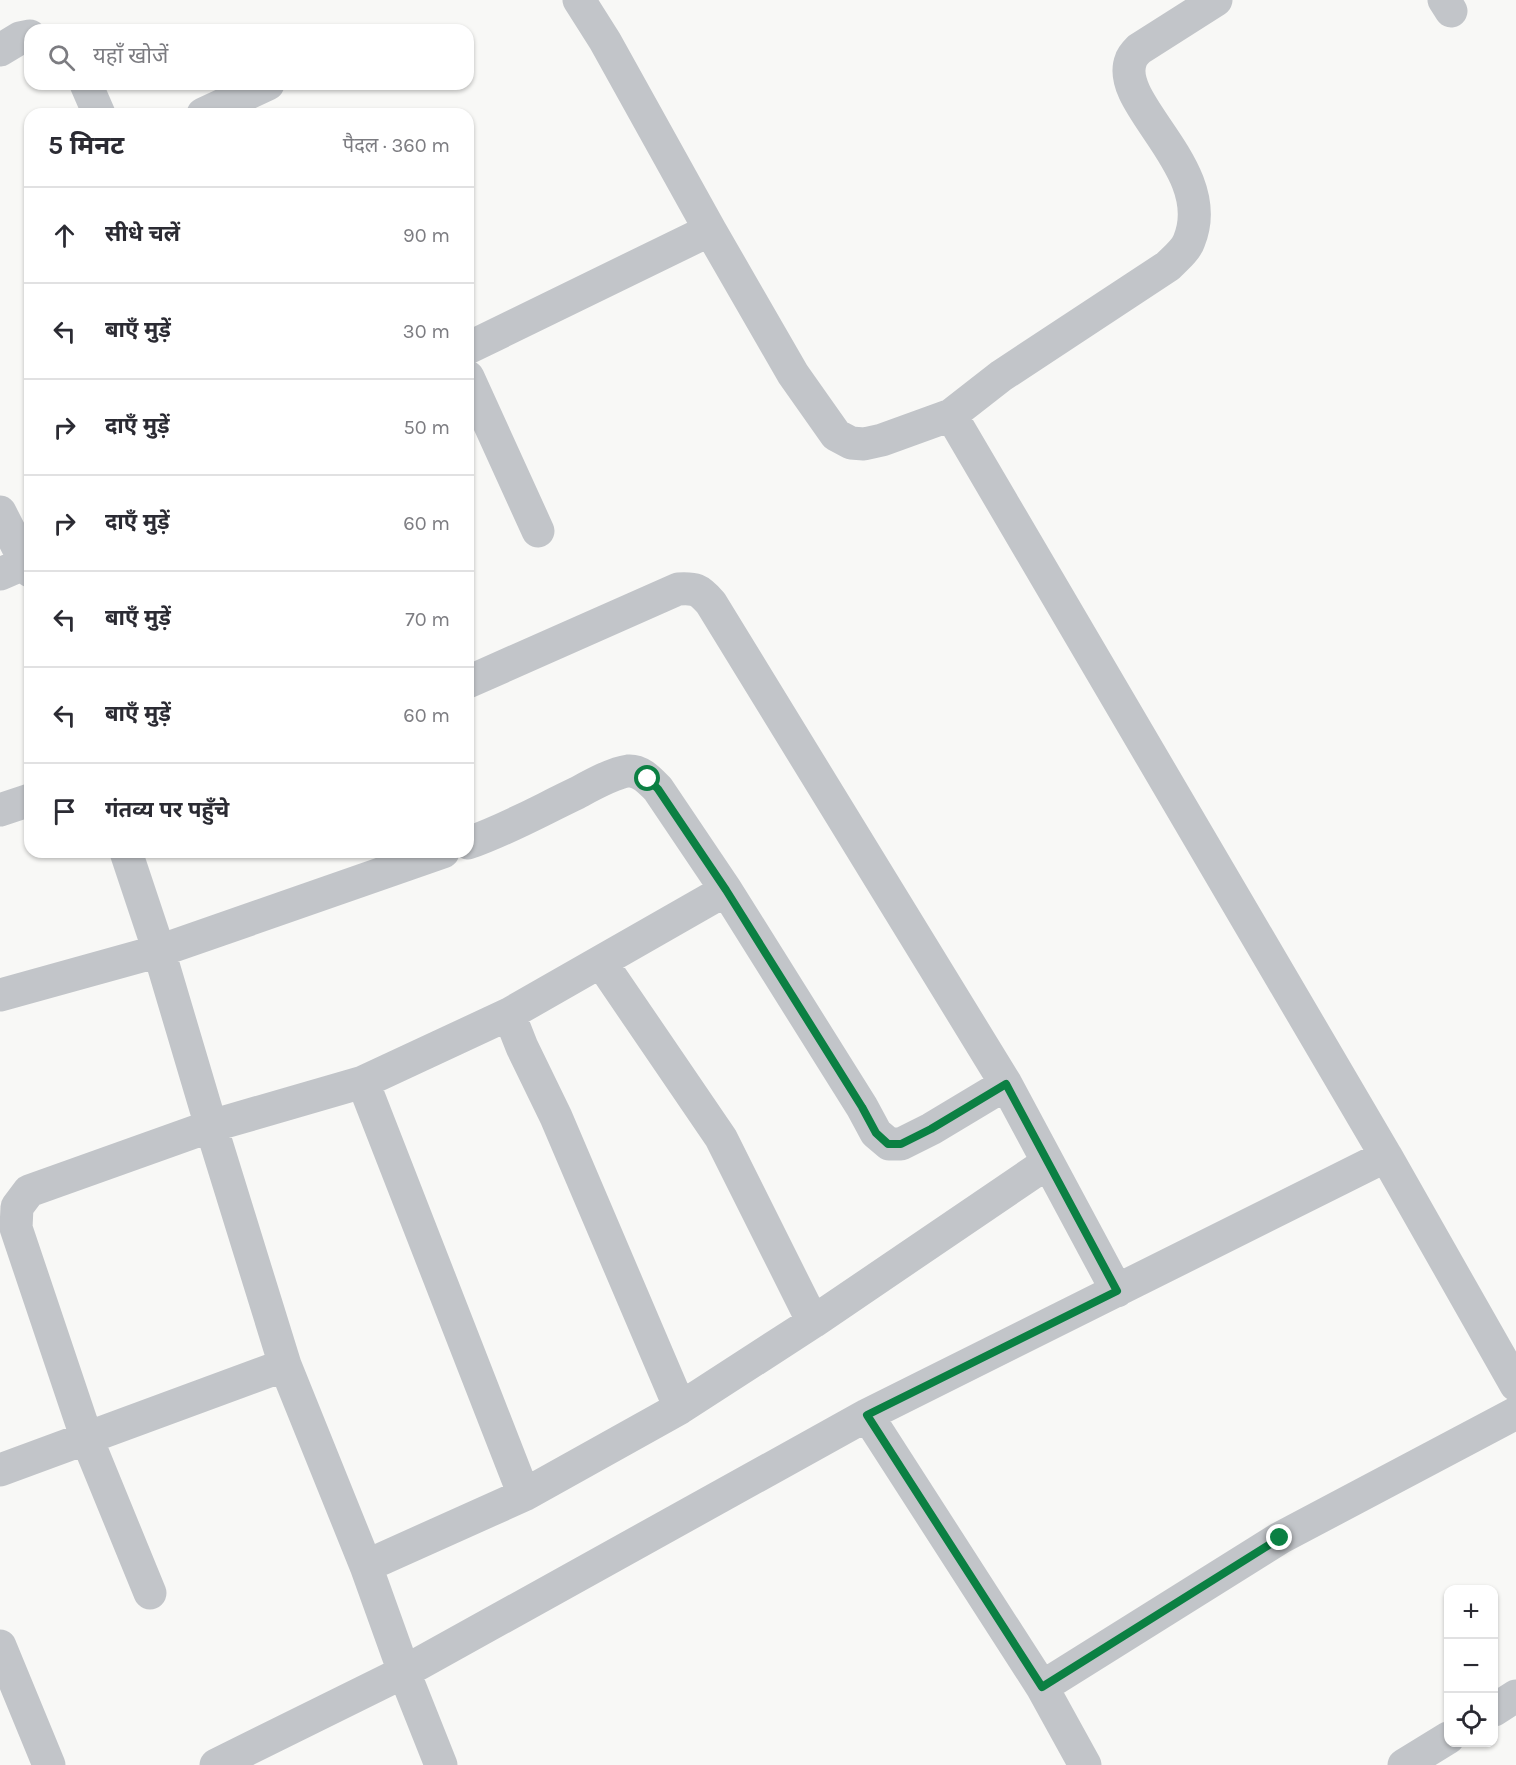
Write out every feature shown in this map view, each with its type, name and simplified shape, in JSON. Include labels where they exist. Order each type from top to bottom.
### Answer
[{"type":"street","points":[[579,0],[605,41],[793,374],[836,435],[851,443],[864,444],[882,440],[951,415],[1001,376],[1168,266],[1189,243],[1196,214],[1192,190],[1179,163],[1136,96],[1130,78],[1130,61],[1139,49],[1216,0]]},
{"type":"street","points":[[0,50],[24,37]]},
{"type":"street","points":[[89,90],[96,108]]},
{"type":"street","points":[[216,108],[255,90]]},
{"type":"street","points":[[474,345],[710,230]]},
{"type":"street","points":[[474,390],[538,531]]},
{"type":"street","points":[[951,415],[1386,1156],[1516,1385]]},
{"type":"street","points":[[0,512],[22,567]]},
{"type":"street","points":[[474,679],[678,589],[694,588],[704,595],[1006,1084],[1117,1291]]},
{"type":"street","points":[[474,841],[488,837],[595,784],[627,771],[638,772],[658,789],[726,890],[876,1133],[888,1144],[901,1144],[931,1129],[1006,1084]]},
{"type":"street","points":[[0,810],[24,802]]},
{"type":"street","points":[[128,858],[159,951],[210,1126],[285,1365],[366,1566],[404,1672],[441,1765]]},
{"type":"street","points":[[0,995],[159,951],[426,858]]},
{"type":"street","points":[[150,1593],[87,1439],[16,1228],[17,1207],[29,1191],[210,1126],[363,1082],[509,1014],[726,890]]},
{"type":"street","points":[[601,962],[721,1138],[813,1322]]},
{"type":"street","points":[[509,1014],[522,1047],[556,1117],[680,1408]]},
{"type":"street","points":[[363,1082],[524,1495]]},
{"type":"street","points":[[216,1765],[404,1672],[867,1415],[1386,1156]]},
{"type":"street","points":[[366,1566],[524,1495],[680,1408],[813,1322],[1047,1163]]},
{"type":"street","points":[[0,1470],[285,1365]]},
{"type":"street","points":[[1042,1687],[1280,1538],[1516,1413]]},
{"type":"street","points":[[867,1415],[1042,1687],[1085,1765]]},
{"type":"street","points":[[0,1646],[49,1765]]},
{"type":"street","points":[[1498,1707],[1516,1696]]},
{"type":"street","points":[[1404,1765],[1444,1741]]},
{"type":"route","points":[[648,779],[658,789],[726,890],[876,1133],[888,1144],[901,1144],[931,1129],[1006,1084],[1117,1291],[867,1415],[1042,1687],[1280,1538]]}]
